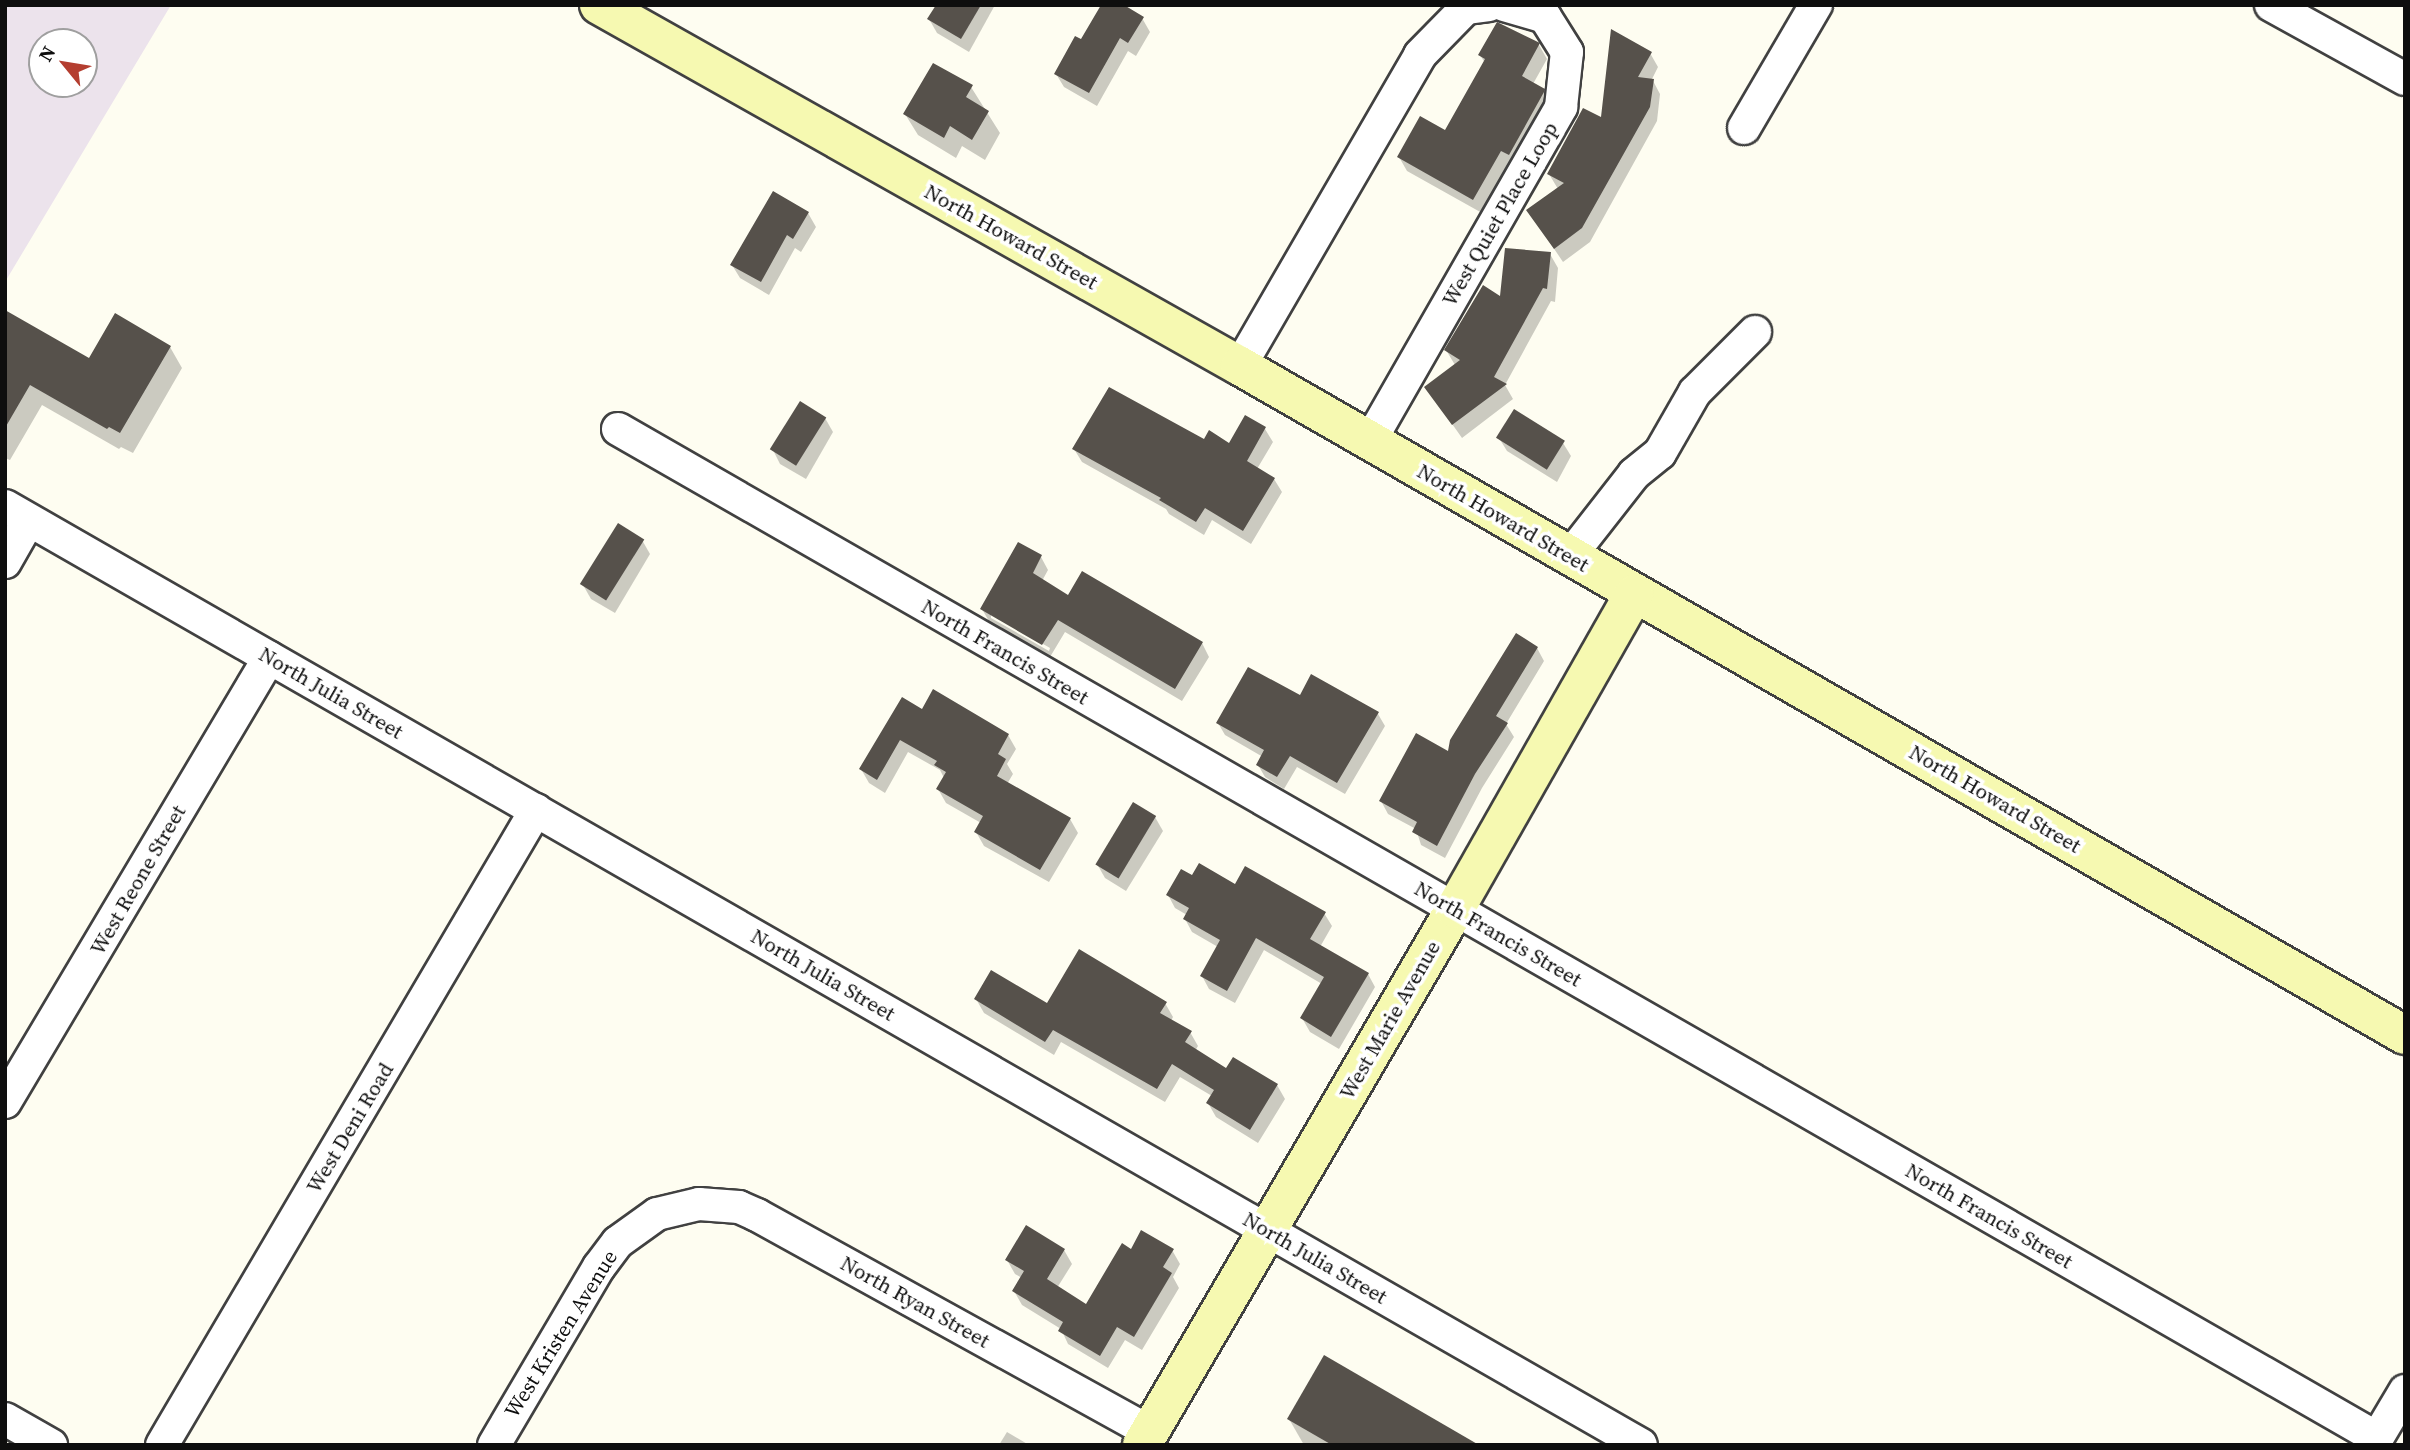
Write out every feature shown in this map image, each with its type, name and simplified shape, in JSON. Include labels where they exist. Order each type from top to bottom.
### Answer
[{"type":"street","name":"North Howard Street","points":[[599,5],[1240,366],[2405,1035]]},
{"type":"street","points":[[1240,366],[1420,55],[1466,8],[1489,5]]},
{"type":"street","name":"West Quiet Place Loop","points":[[1370,441],[1561,107],[1567,52],[1545,17],[1504,5]]},
{"type":"street","points":[[1744,128],[1816,5]]},
{"type":"street","points":[[2270,5],[2405,79]]},
{"type":"street","points":[[1570,556],[1634,474],[1660,453],[1695,392],[1755,332]]},
{"type":"street","name":"North Francis Street","points":[[618,429],[2375,1441]]},
{"type":"street","points":[[5,562],[17,513]]},
{"type":"street","name":"North Julia Street","points":[[17,513],[1641,1445]]},
{"type":"street","name":"West Marie Avenue","points":[[1146,1438],[1455,909],[1634,594]]},
{"type":"street","name":"West Reone Street","points":[[5,1102],[269,658]]},
{"type":"street","name":"West Deni Road","points":[[162,1445],[536,810]]},
{"type":"street","name":"North Ryan Street","points":[[673,1209],[719,1203],[757,1214],[1146,1438]]},
{"type":"street","name":"West Kristen Avenue","points":[[494,1445],[599,1267],[631,1230],[657,1214],[673,1209]]},
{"type":"street","points":[[2375,1441],[2405,1391]]},
{"type":"street","points":[[5,1419],[51,1445]]},
{"type":"shaded area","points":[[5,5],[171,5],[5,282]]},
{"type":"building","points":[[936,5],[981,5],[961,39],[927,19]]},
{"type":"building","points":[[1101,5],[1124,5],[1144,17],[1128,43],[1120,38],[1089,93],[1054,74],[1075,36],[1081,39]]},
{"type":"building","points":[[1497,22],[1540,43],[1522,76],[1545,89],[1509,155],[1501,151],[1473,200],[1397,157],[1420,116],[1445,130],[1485,59],[1478,55]]},
{"type":"building","points":[[1611,29],[1652,52],[1638,77],[1654,79],[1650,107],[1582,228],[1554,249],[1526,210],[1564,183],[1547,174],[1583,108],[1601,117]]},
{"type":"building","points":[[933,63],[973,85],[966,97],[989,111],[972,140],[950,126],[944,138],[903,114]]},
{"type":"building","points":[[773,191],[809,212],[793,239],[787,235],[761,282],[730,265]]},
{"type":"building","points":[[1505,248],[1551,252],[1547,289],[1543,288],[1494,377],[1507,384],[1452,425],[1424,387],[1460,360],[1444,350],[1483,285],[1500,296]]},
{"type":"building","points":[[5,310],[89,358],[115,313],[171,346],[120,433],[109,427],[107,429],[30,385],[5,428]]},
{"type":"building","points":[[1109,387],[1204,439],[1209,430],[1229,443],[1245,415],[1266,427],[1247,461],[1275,478],[1243,531],[1205,508],[1196,522],[1159,500],[1161,498],[1072,449]]},
{"type":"building","points":[[800,401],[826,417],[796,466],[770,449]]},
{"type":"building","points":[[1514,409],[1565,441],[1547,470],[1496,438]]},
{"type":"building","points":[[618,523],[644,539],[606,600],[580,584]]},
{"type":"building","points":[[1018,542],[1042,555],[1033,573],[1068,595],[1082,571],[1203,642],[1175,689],[1058,620],[1042,645],[980,609]]},
{"type":"building","points":[[1516,633],[1538,647],[1496,716],[1508,723],[1475,774],[1437,846],[1412,832],[1417,822],[1379,801],[1416,733],[1448,751],[1450,740]]},
{"type":"building","points":[[1248,667],[1300,695],[1311,674],[1379,712],[1337,783],[1290,756],[1277,777],[1256,765],[1264,750],[1216,723]]},
{"type":"building","points":[[933,689],[1009,734],[998,754],[1006,759],[997,776],[1071,818],[1040,870],[974,832],[983,816],[936,789],[946,772],[934,765],[937,761],[900,740],[877,780],[859,769],[902,697],[922,709]]},
{"type":"building","points":[[1133,802],[1156,816],[1119,878],[1095,865]]},
{"type":"building","points":[[1199,863],[1235,884],[1245,866],[1326,912],[1310,939],[1369,973],[1331,1037],[1300,1018],[1324,977],[1256,938],[1227,991],[1200,976],[1220,940],[1183,919],[1189,908],[1166,895],[1181,869],[1192,875]]},
{"type":"building","points":[[1079,949],[1167,1002],[1160,1013],[1192,1031],[1185,1042],[1226,1068],[1233,1057],[1278,1084],[1250,1130],[1206,1103],[1214,1090],[1172,1064],[1157,1089],[1053,1030],[1045,1042],[974,999],[991,970],[1047,1003]]},
{"type":"building","points":[[1026,1225],[1065,1249],[1047,1279],[1086,1304],[1122,1243],[1131,1249],[1141,1230],[1174,1249],[1163,1267],[1172,1273],[1134,1337],[1117,1327],[1100,1356],[1058,1331],[1063,1322],[1012,1291],[1024,1271],[1005,1260]]},
{"type":"building","points":[[1324,1355],[1479,1445],[1332,1445],[1287,1419]]}]
